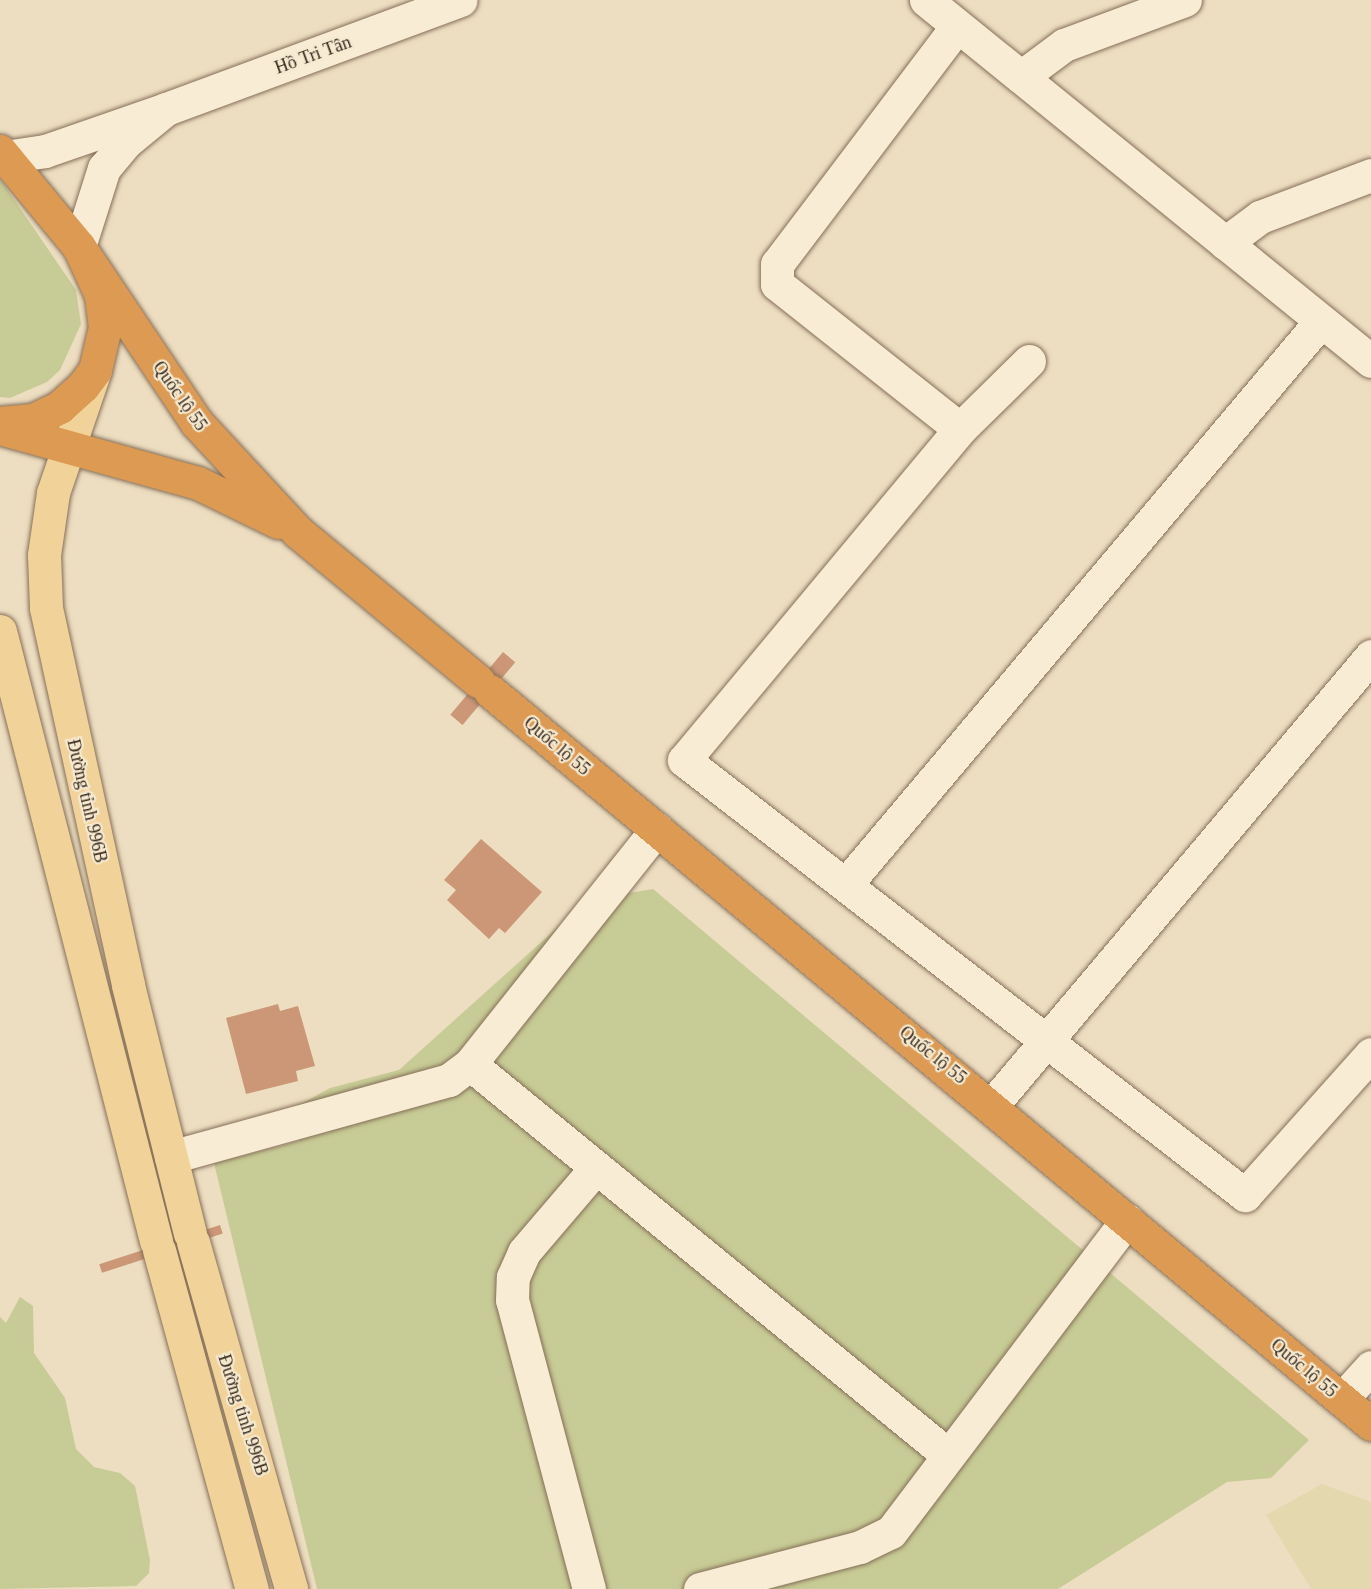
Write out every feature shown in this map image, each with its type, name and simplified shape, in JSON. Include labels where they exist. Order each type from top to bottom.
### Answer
[{"type":"highway","points":[[0,426],[33,420],[60,407],[95,370],[105,327],[100,295],[79,247],[2,153]]},
{"type":"highway","name":"Quốc lộ 55","points":[[79,247],[196,422],[298,532],[993,1104],[1127,1220],[1371,1424]]},
{"type":"highway","name":"Quốc lộ 55","points":[[0,426],[66,450],[198,483],[298,532]]},
{"type":"main road","name":"Đường tỉnh 996B","points":[[95,370],[66,450],[44,555],[46,608],[128,985],[192,1237],[291,1589]]},
{"type":"main road","name":"Đường tỉnh 996B","points":[[0,631],[158,1246],[252,1589]]},
{"type":"street","name":"Hồ Tri Tân","points":[[2,153],[45,151],[166,109],[460,0]]},
{"type":"street","points":[[926,0],[955,29],[1022,77],[1371,361]]},
{"type":"street","points":[[1022,77],[1064,45],[1185,0]]},
{"type":"street","points":[[955,29],[777,264],[777,284],[960,429]]},
{"type":"street","points":[[79,247],[104,168],[126,142],[166,109]]},
{"type":"street","points":[[1225,243],[1260,217],[1371,176]]},
{"type":"street","points":[[847,883],[1321,321]]},
{"type":"street","points":[[1029,361],[960,429],[684,760],[847,883],[1245,1195],[1371,1054]]},
{"type":"street","points":[[993,1104],[1371,656]]},
{"type":"street","points":[[171,1157],[421,1091],[449,1080],[470,1064],[657,829]]},
{"type":"street","points":[[470,1064],[948,1455]]},
{"type":"street","points":[[589,1589],[512,1300],[513,1277],[524,1252],[596,1169]]},
{"type":"street","points":[[700,1589],[860,1547],[891,1532],[1127,1220]]},
{"type":"street","points":[[1342,1399],[1371,1367]]},
{"type":"shaded area","points":[[1322,1484],[1371,1502],[1371,1589],[1311,1589],[1266,1515]]},
{"type":"green space","points":[[0,179],[76,290],[81,324],[60,370],[47,382],[10,398],[0,397]]},
{"type":"green space","points":[[653,889],[1309,1440],[1271,1478],[1227,1482],[1058,1589],[317,1589],[214,1163],[299,1141],[286,1112],[330,1088],[399,1070],[588,900]]},
{"type":"green space","points":[[20,1297],[33,1306],[34,1353],[65,1398],[76,1449],[94,1467],[120,1473],[135,1486],[150,1560],[149,1573],[136,1586],[0,1589],[0,1317],[6,1323]]},
{"type":"building","points":[[503,652],[515,662],[463,725],[450,715]]},
{"type":"building","points":[[481,839],[542,892],[505,933],[499,928],[489,939],[447,900],[456,890],[444,880]]},
{"type":"building","points":[[278,1004],[280,1011],[298,1006],[315,1066],[296,1071],[298,1081],[246,1094],[226,1018]]},
{"type":"building","points":[[220,1225],[223,1234],[102,1273],[99,1264]]}]
